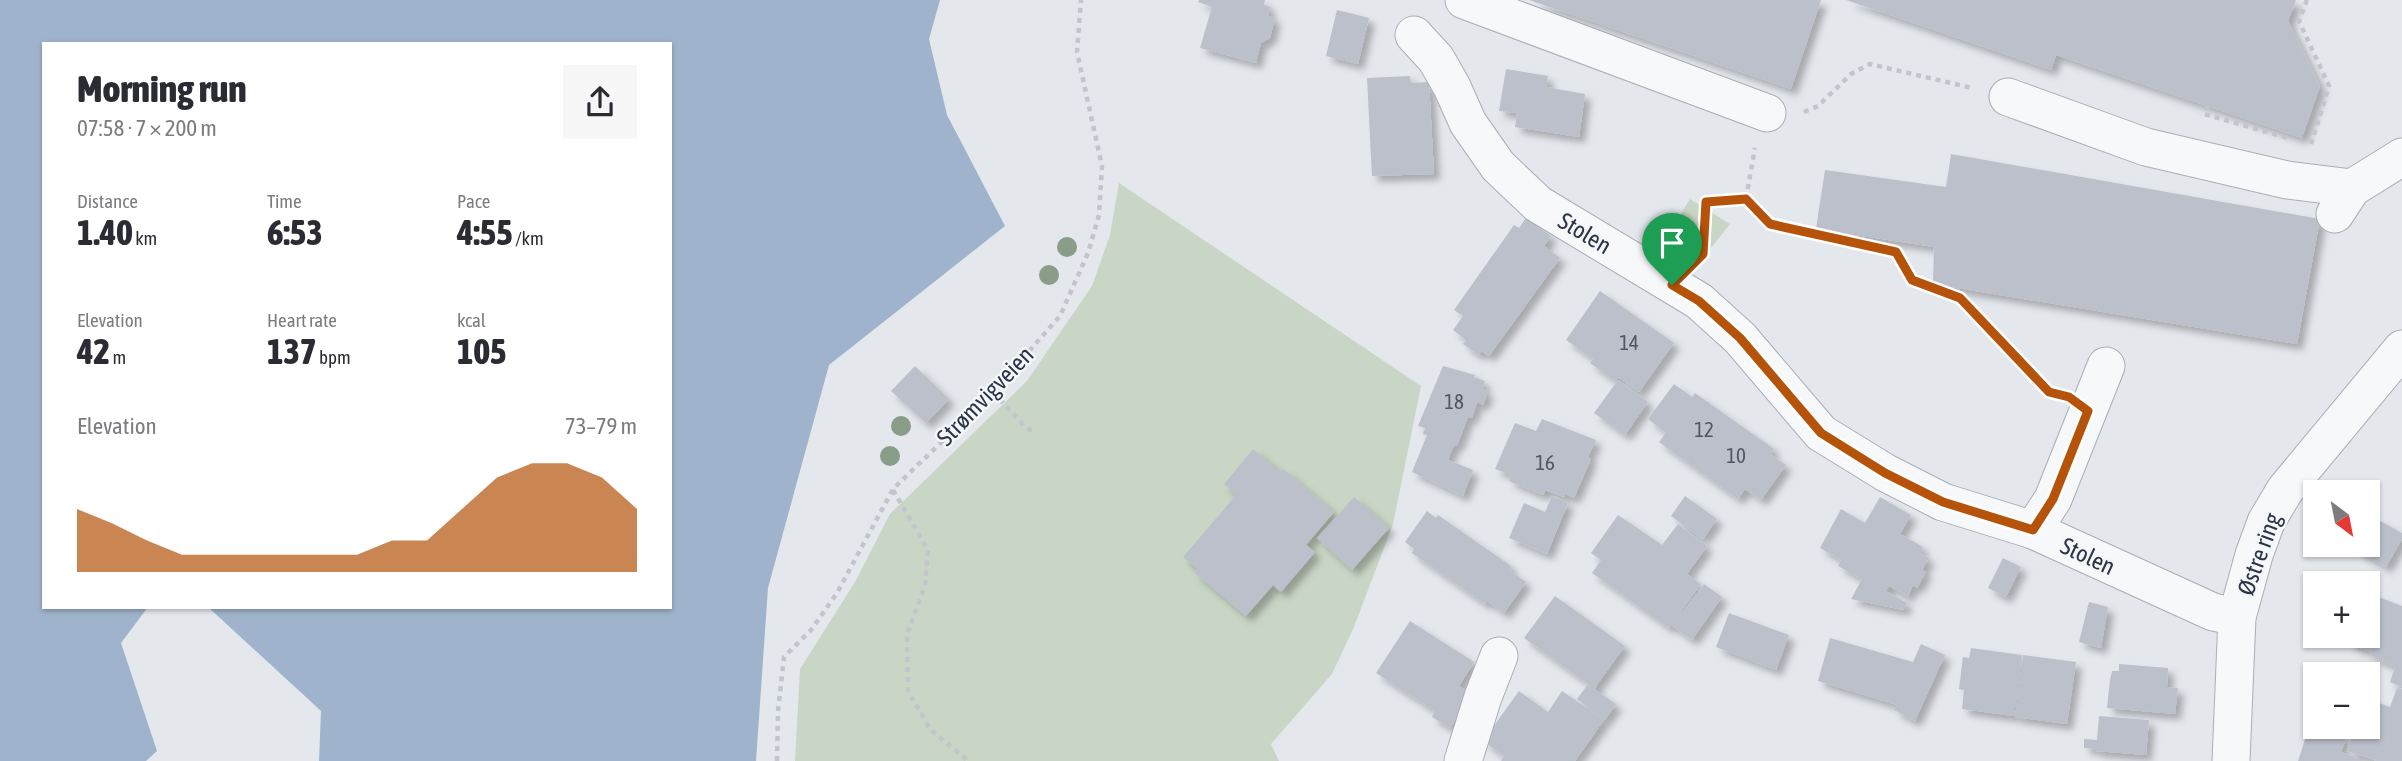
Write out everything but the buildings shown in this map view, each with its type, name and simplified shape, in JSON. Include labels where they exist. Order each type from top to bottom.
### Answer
[{"type":"street","points":[[1464,0],[1767,113]]},
{"type":"street","name":"Stolen","points":[[1414,35],[1436,59],[1468,123],[1498,166],[1538,204],[1699,301],[1740,338],[1821,433],[1885,473],[1943,502],[2033,530],[2213,612],[2238,617]]},
{"type":"street","points":[[2008,97],[2146,147],[2287,180],[2344,201],[2402,157]]},
{"type":"street","name":"Østre ring","points":[[2241,758],[2238,617],[2262,533],[2285,490],[2402,349]]},
{"type":"street","points":[[2033,530],[2053,499],[2106,366]]},
{"type":"street","points":[[1463,761],[1499,656]]},
{"type":"path","name":"Strømvigveien","points":[[777,761],[778,711],[784,657],[811,630],[837,593],[893,489],[993,392],[1060,316],[1088,253],[1100,215],[1102,166],[1077,52],[1081,0]]},
{"type":"path","points":[[2306,0],[2299,21],[2329,86],[2311,145],[2324,146]]},
{"type":"path","points":[[1767,113],[1798,114],[1818,106],[1851,74],[1870,64],[2008,97]]},
{"type":"path","points":[[2208,106],[2204,114],[2297,141]]},
{"type":"path","points":[[1746,199],[1755,147]]},
{"type":"path","points":[[1672,285],[1703,254],[1706,202],[1746,199]]},
{"type":"path","points":[[1746,199],[1770,224],[1896,252],[1912,280],[1960,298],[2049,392],[2069,397],[2088,411]]},
{"type":"path","points":[[993,392],[1033,431]]},
{"type":"path","points":[[893,489],[928,550],[925,586],[907,635],[908,691],[930,729],[968,761]]},
{"type":"green space","points":[[1119,183],[1421,386],[1393,524],[1354,627],[1332,674],[1271,744],[1279,761],[795,761],[800,669],[855,582],[890,514],[1027,381],[1092,286],[1110,235]]},
{"type":"green space","points":[[1690,199],[1730,224],[1711,248],[1675,224]]},
{"type":"water","points":[[0,0],[940,0],[929,39],[947,115],[1005,226],[829,365],[768,588],[756,761],[319,761],[321,711],[210,609],[672,609],[672,42],[42,42],[42,609],[146,609],[121,643],[157,751],[146,761],[0,761]]},
{"type":"route","points":[[1746,199],[1770,224],[1896,252],[1912,280],[1960,298],[2049,392],[2069,397],[2088,411],[2053,499],[2033,530],[1943,502],[1885,473],[1821,433],[1740,338],[1699,301],[1672,285],[1703,254],[1706,202],[1746,199]]}]
